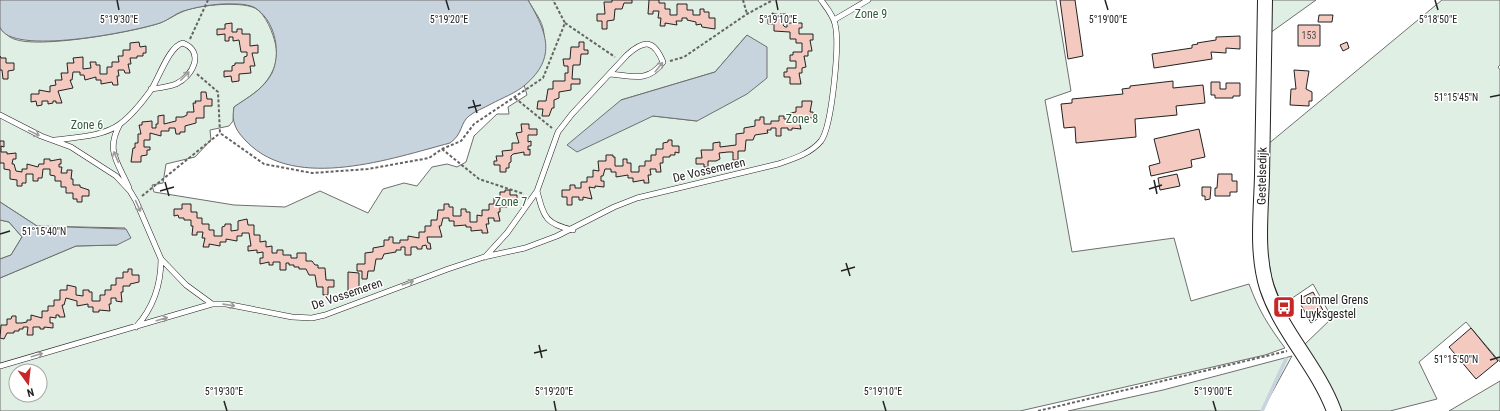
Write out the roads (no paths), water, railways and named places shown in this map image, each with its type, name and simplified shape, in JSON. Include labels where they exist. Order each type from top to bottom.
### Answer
[{"type":"main road","name":"Gestelsedijk","points":[[1265,0],[1261,251],[1265,280],[1271,298],[1293,347],[1324,388],[1334,411]]},
{"type":"lane","name":"De Vossemeren","points":[[0,366],[212,304],[226,304],[292,316],[312,318],[325,315],[448,269],[484,257],[525,248],[573,230],[614,207],[637,198],[778,164],[796,158],[813,149],[826,133],[837,57],[834,20],[821,0]]},
{"type":"lane","points":[[834,20],[868,0]]},
{"type":"lane","points":[[55,140],[96,134],[109,130],[120,123],[151,90],[174,48],[178,44],[188,45],[196,55],[196,60],[188,75],[175,84],[151,90]]},
{"type":"lane","name":"De Vossemeren","points":[[484,257],[507,233],[537,191],[558,132],[572,114],[634,48],[645,44],[651,44],[658,50],[663,62],[651,76],[641,77],[610,74]]},
{"type":"lane","points":[[0,115],[30,132],[71,147],[116,176],[130,191]]},
{"type":"lane","points":[[120,123],[114,135],[112,150],[161,259],[186,285],[212,304]]},
{"type":"lane","points":[[537,191],[543,213],[549,221],[559,227],[573,230]]},
{"type":"lane","points":[[136,326],[144,318],[153,302],[161,273],[161,259]]},
{"type":"waterway","points":[[1262,411],[1286,359]]},
{"type":"place","name":"Lommel Grens Luyksgestel","points":[[1284,307]]},
{"type":"park label","name":"Zone 9","points":[[871,14]]},
{"type":"park label","name":"Zone 8","points":[[802,119]]},
{"type":"park label","name":"Zone 6","points":[[87,125]]},
{"type":"park label","name":"Zone 7","points":[[511,202]]}]
